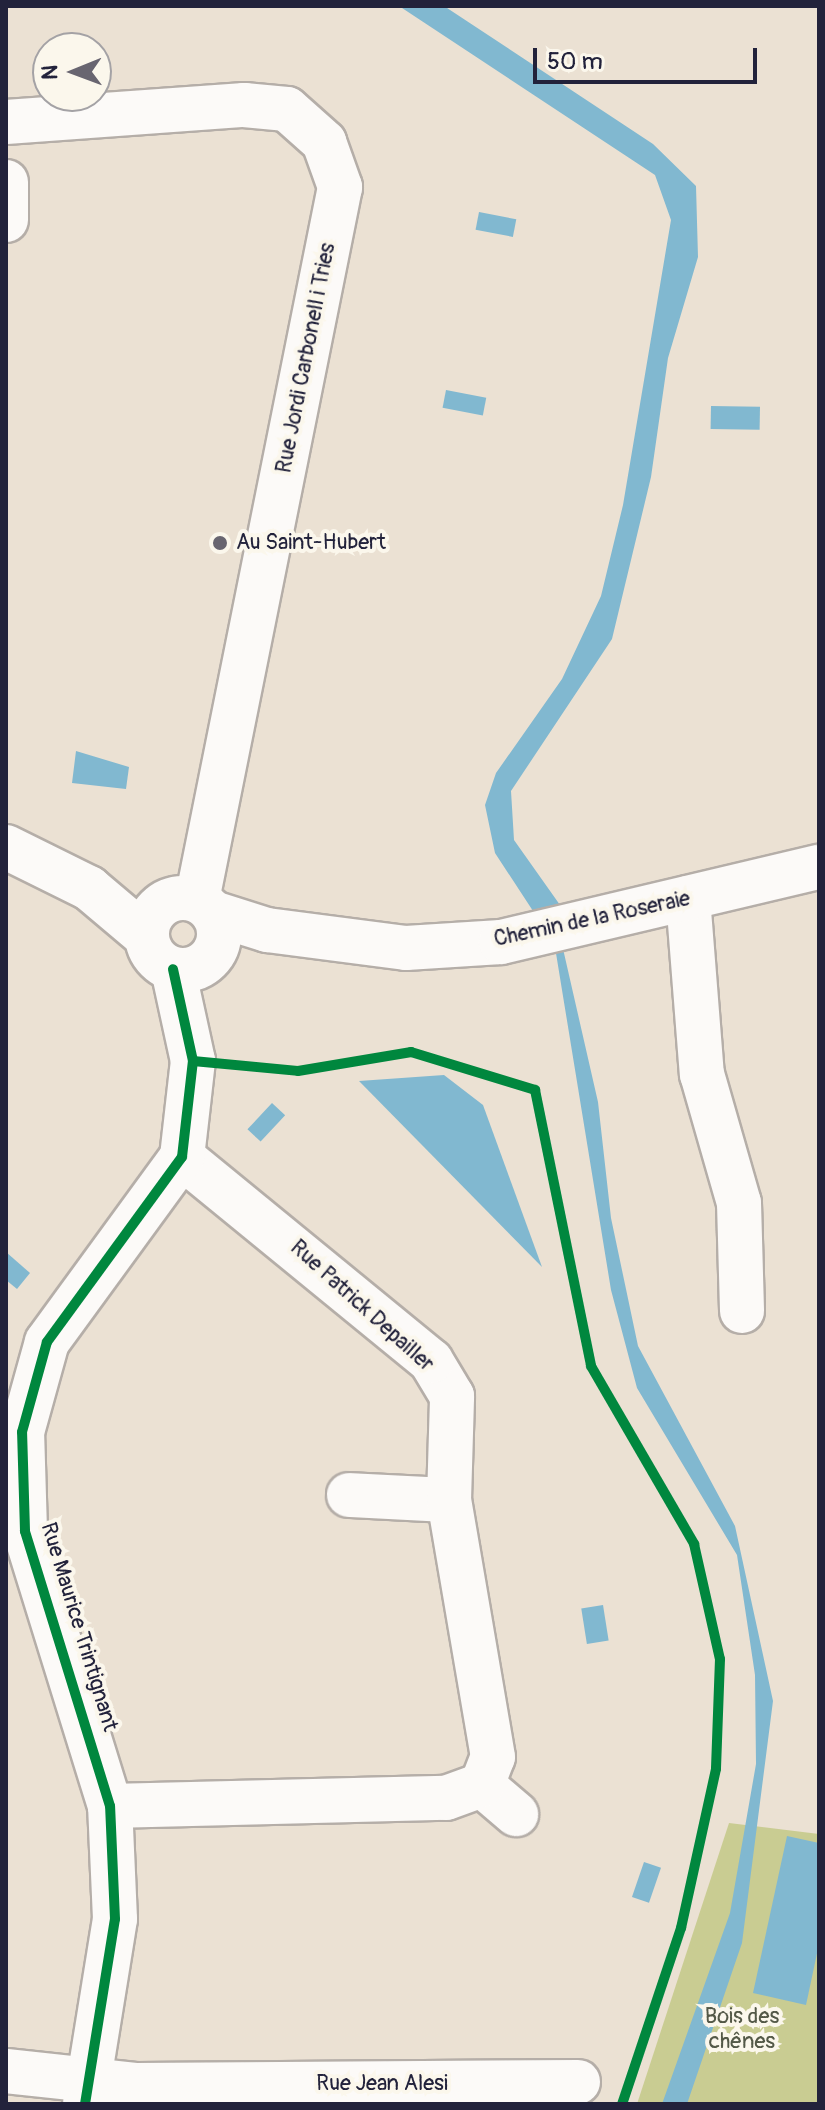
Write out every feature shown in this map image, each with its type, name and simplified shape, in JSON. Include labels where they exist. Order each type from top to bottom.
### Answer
[{"type":"street","name":"Rue Jordi Carbonell i Tries","points":[[6,122],[244,105],[287,109],[324,142],[340,187],[187,935]]},
{"type":"street","points":[[6,182],[6,220]]},
{"type":"street","name":"Chemin de la Roseraie","points":[[6,847],[187,935],[267,930],[406,948],[493,943],[819,867]]},
{"type":"street","points":[[688,898],[702,1074],[739,1203],[742,1311]]},
{"type":"street","name":"Rue Maurice Trintignant","points":[[88,2092],[115,1919],[110,1806],[25,1531],[19,1385],[182,1157],[193,1061],[188,1014],[187,935]]},
{"type":"street","name":"Rue Patrick Depailler","points":[[182,1157],[431,1361],[452,1396],[449,1500],[493,1757],[482,1785]]},
{"type":"street","points":[[349,1495],[449,1500]]},
{"type":"street","points":[[110,1806],[446,1798],[482,1785],[516,1814]]},
{"type":"street","name":"Rue Jean Alesi","points":[[6,2071],[88,2092],[393,2094],[578,2082]]},
{"type":"green space","name":"Bois des chênes","points":[[729,1823],[819,1834],[819,2104],[637,2104]]},
{"type":"water","points":[[399,6],[444,6],[653,144],[696,186],[698,257],[668,358],[651,477],[612,639],[511,791],[514,840],[560,905],[533,911],[495,853],[485,805],[496,773],[562,679],[601,596],[623,505],[671,220],[655,175]]},
{"type":"water","points":[[479,212],[516,219],[513,237],[476,230]]},
{"type":"water","points":[[446,390],[486,398],[483,415],[443,408]]},
{"type":"water","points":[[711,406],[760,407],[760,430],[711,429]]},
{"type":"water","points":[[76,751],[129,767],[126,789],[72,783]]},
{"type":"water","points":[[561,940],[598,1102],[611,1218],[638,1346],[735,1526],[773,1701],[742,1943],[687,2104],[662,2104],[730,1913],[756,1764],[755,1675],[737,1555],[637,1388],[611,1290],[554,941]]},
{"type":"water","points":[[444,1075],[483,1105],[542,1267],[359,1081]]},
{"type":"water","points":[[272,1103],[285,1115],[261,1142],[247,1129]]},
{"type":"water","points":[[6,1252],[30,1273],[17,1289],[6,1280]]},
{"type":"water","points":[[603,1605],[609,1641],[587,1644],[581,1608]]},
{"type":"water","points":[[787,1836],[819,1843],[819,1944],[806,2005],[753,1993]]},
{"type":"water","points":[[644,1862],[661,1868],[649,1903],[632,1897]]},
{"type":"cycle path","points":[[85,2104],[115,1919],[110,1806],[25,1531],[22,1432],[47,1342],[182,1157],[193,1061],[173,969]]},
{"type":"cycle path","points":[[193,1061],[298,1071],[411,1052],[535,1090],[591,1366],[694,1544],[720,1659],[716,1769],[681,1928],[622,2104]]},
{"type":"place","name":"Au Saint-Hubert","points":[[220,543]]}]
